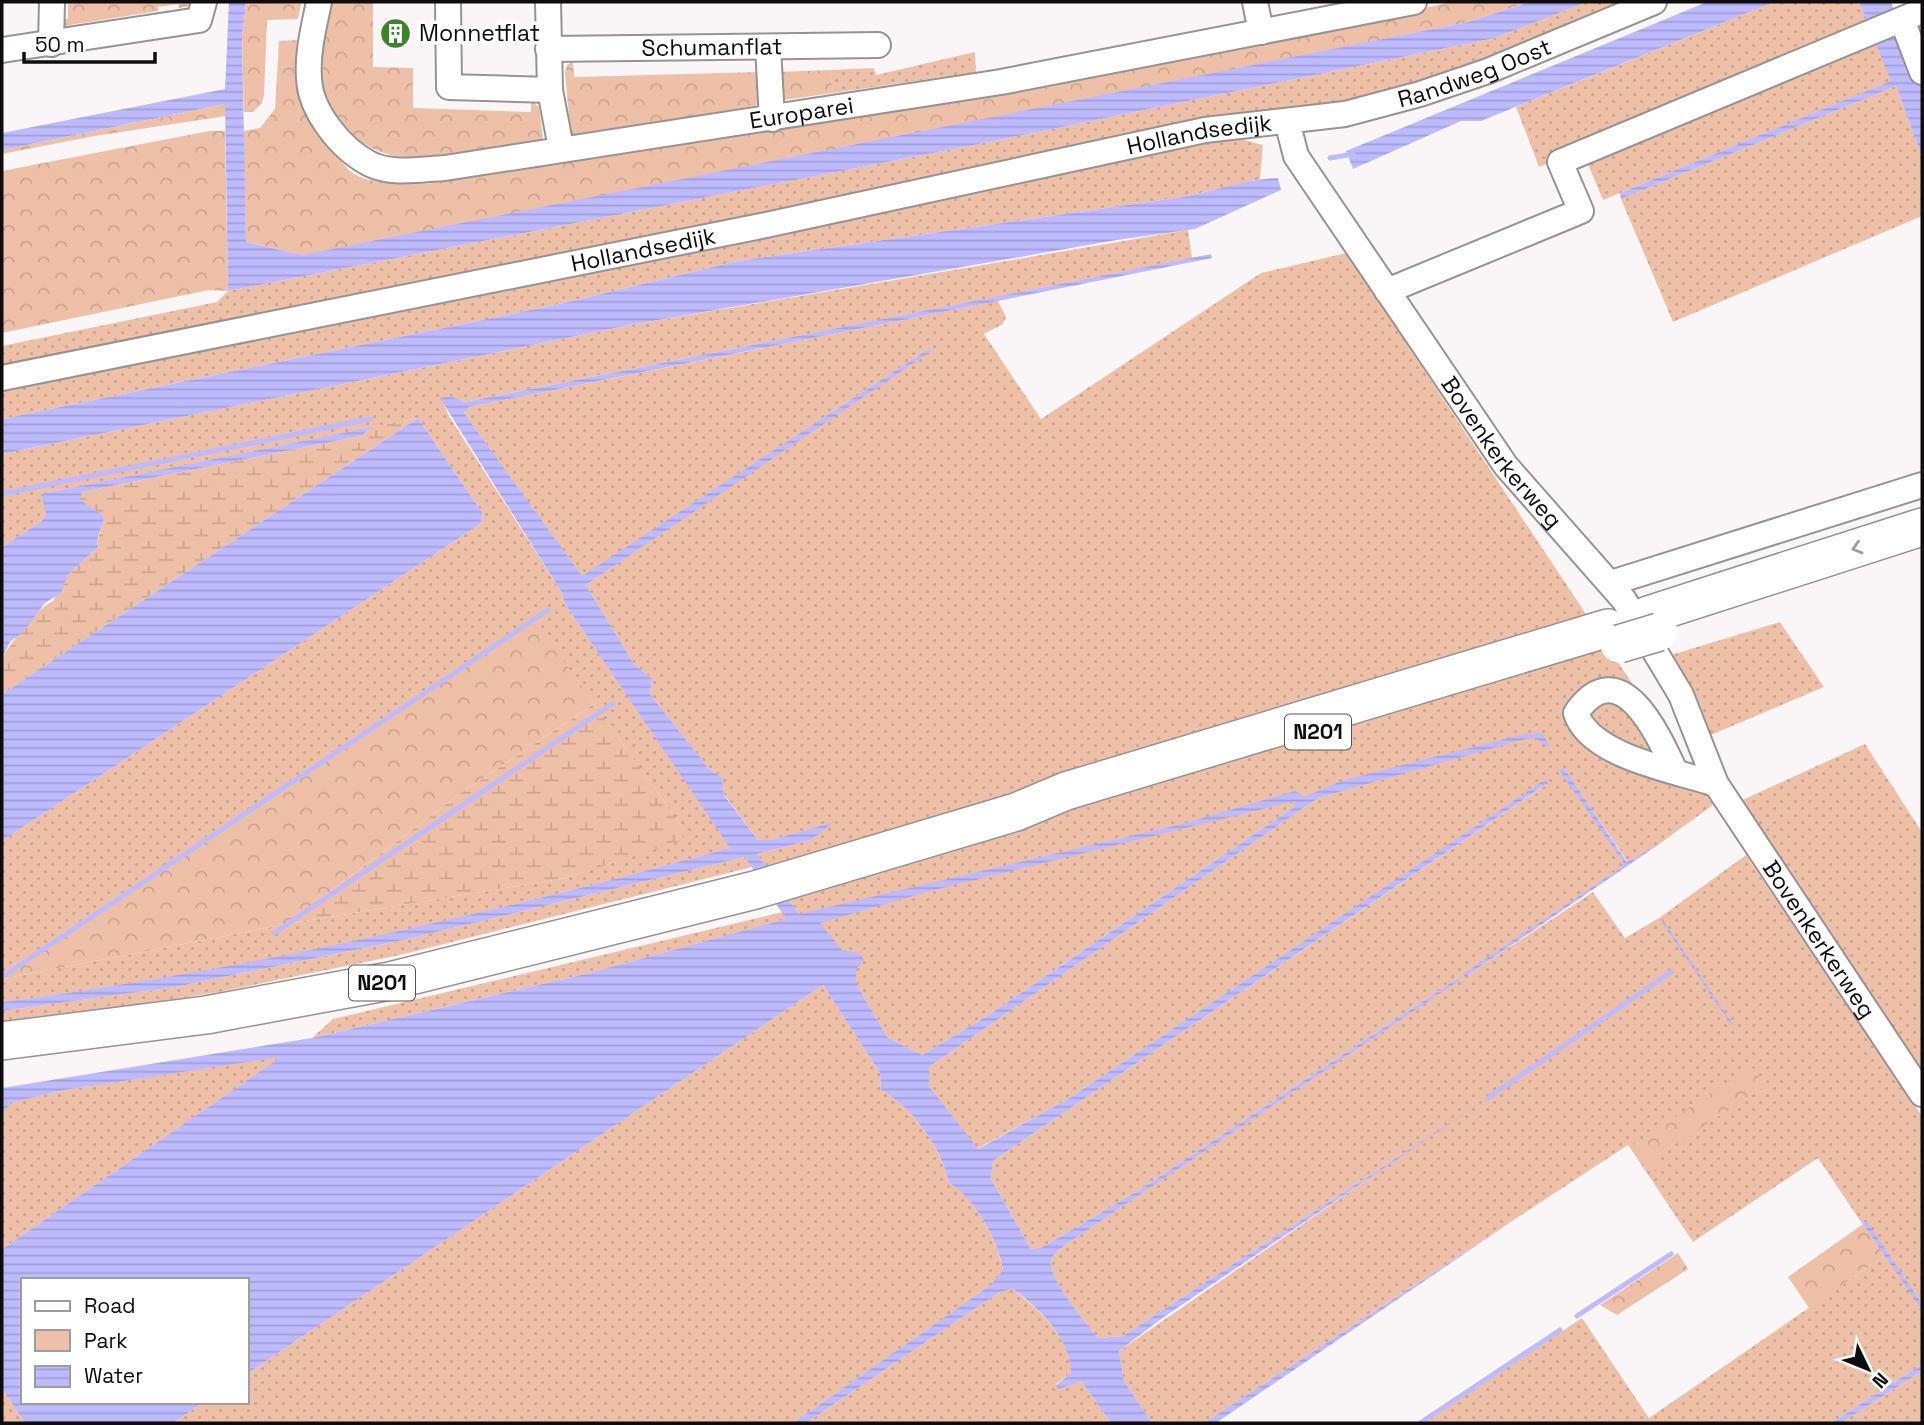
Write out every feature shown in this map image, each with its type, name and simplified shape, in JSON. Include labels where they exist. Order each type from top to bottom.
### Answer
[{"type":"highway","name":"N201","points":[[2,1041],[206,1015],[390,981],[769,885],[1016,812],[1066,791],[1614,636],[1922,527]]},
{"type":"highway","name":"N201","points":[[1654,623],[1922,552]]},
{"type":"street","points":[[51,44],[52,2]]},
{"type":"street","points":[[2,50],[199,20],[204,2]]},
{"type":"street","name":"Europarei","points":[[319,2],[309,72],[310,89],[323,117],[342,143],[371,165],[402,171],[772,119],[1045,75],[1414,2]]},
{"type":"street","points":[[448,2],[449,87],[550,90]]},
{"type":"street","points":[[548,2],[550,90],[561,148]]},
{"type":"street","points":[[1255,2],[1261,32]]},
{"type":"street","name":"Randweg Oost","points":[[1287,121],[1345,114],[1420,94],[1488,71],[1654,2]]},
{"type":"street","points":[[1387,291],[1581,211],[1560,162],[1912,15],[1922,72]]},
{"type":"street","name":"Schumanflat","points":[[548,49],[878,45]]},
{"type":"street","points":[[768,47],[772,119]]},
{"type":"street","name":"Bovenkerkerweg","points":[[1287,121],[1296,156],[1506,466],[1611,583],[1662,660],[1681,695],[1716,784],[1922,1094]]},
{"type":"street","name":"Hollandsedijk","points":[[2,378],[766,225],[1205,130],[1287,121]]},
{"type":"street","points":[[1611,583],[1922,485]]},
{"type":"street","points":[[1675,771],[1653,724],[1632,698],[1608,691],[1586,698],[1576,713],[1578,721],[1599,741],[1631,759],[1716,784]]},
{"type":"green space","points":[[68,2],[189,2],[189,6],[179,8],[178,4],[158,7],[158,11],[63,26],[63,19],[68,19]]},
{"type":"green space","points":[[246,2],[301,4],[298,19],[267,20],[264,95],[262,103],[253,112],[244,112],[242,36]]},
{"type":"green space","points":[[328,2],[373,2],[373,67],[413,68],[413,108],[531,112],[531,101],[539,107],[543,138],[536,144],[452,157],[397,156],[372,148],[350,133],[333,110],[320,83],[317,57]]},
{"type":"green space","points":[[1453,2],[1530,2],[1468,22],[397,238],[302,255],[246,242],[243,131],[260,128],[275,109],[279,41],[297,40],[297,74],[302,104],[326,145],[350,171],[374,181],[427,184],[944,104]]},
{"type":"green space","points":[[1587,2],[1627,2],[1420,88],[2,370],[2,346],[217,302],[228,291],[984,143],[1495,38]]},
{"type":"green space","points":[[1774,2],[1859,2],[1892,81],[1603,200],[1582,150],[1539,167],[1516,107]]},
{"type":"green space","points":[[975,52],[976,72],[833,93],[830,70],[874,68],[876,75]]},
{"type":"green space","points":[[573,61],[574,77],[759,72],[761,102],[754,106],[571,137],[565,73],[567,65]]},
{"type":"green space","points":[[830,70],[833,93],[776,101],[776,72]]},
{"type":"green space","points":[[1896,86],[1922,157],[1922,216],[1673,322],[1621,199]]},
{"type":"green space","points":[[225,104],[226,116],[95,136],[2,154],[2,150]]},
{"type":"green space","points":[[209,131],[225,131],[228,291],[209,290],[2,333],[2,171]]},
{"type":"green space","points":[[1222,140],[1244,140],[1263,145],[1260,179],[1183,197],[737,261],[564,303],[2,419],[2,390],[811,228]]},
{"type":"green space","points":[[1188,230],[1192,258],[465,402],[451,396],[441,398],[449,416],[562,593],[565,604],[731,848],[551,895],[369,938],[186,974],[2,1002],[2,979],[287,924],[566,878],[683,839],[683,828],[532,618],[2,974],[2,841],[480,524],[483,514],[418,418],[42,494],[46,513],[42,521],[2,547],[2,454],[630,325]]},
{"type":"green space","points":[[1346,253],[1713,805],[1658,845],[1628,862],[1564,769],[1623,862],[1622,867],[1466,976],[1593,892],[1625,938],[1659,918],[1746,855],[1922,1116],[1922,1364],[1831,1423],[1424,1423],[1582,1318],[1649,1418],[1884,1256],[1818,1158],[1693,1242],[1628,1145],[1204,1423],[1152,1423],[1124,1381],[1119,1351],[1439,1130],[1123,1336],[1098,1338],[1060,1287],[1051,1266],[1053,1256],[1068,1243],[1459,980],[1458,978],[1139,1190],[1039,1249],[1031,1249],[991,1179],[993,1161],[1547,784],[1546,780],[1071,1097],[977,1149],[929,1086],[929,1067],[1318,798],[1542,733],[1296,801],[1294,807],[987,1016],[922,1055],[887,1037],[856,983],[856,969],[842,951],[799,914],[757,854],[811,840],[832,823],[771,840],[758,840],[724,794],[722,777],[709,769],[650,694],[652,679],[634,664],[586,585],[933,349],[925,351],[582,577],[464,413],[469,407],[998,301],[1006,317],[1003,324],[984,334],[1041,419],[1261,273]]},
{"type":"green space","points":[[418,418],[2,694],[1,662],[5,653],[32,618],[53,601],[67,576],[98,547],[104,516],[79,500],[82,492],[361,436],[372,427]]},
{"type":"green space","points":[[533,617],[594,704],[461,793],[287,924],[2,979],[2,974]]},
{"type":"green space","points":[[1780,622],[1824,687],[1699,740],[1648,662]]},
{"type":"green space","points":[[594,704],[683,828],[683,840],[566,878],[287,924],[461,793]]},
{"type":"green space","points":[[1865,744],[1922,832],[1922,1073],[1738,802]]},
{"type":"green space","points":[[745,857],[752,867],[400,955],[219,992],[2,1027],[2,1011],[175,987],[408,939]]},
{"type":"green space","points":[[783,912],[787,919],[589,973],[312,1038],[333,1019]]},
{"type":"green space","points":[[823,985],[880,1073],[881,1090],[904,1107],[924,1129],[939,1155],[949,1183],[967,1198],[984,1221],[1003,1271],[992,1285],[793,1423],[173,1423],[201,1404],[248,1404],[248,1373]]},
{"type":"green space","points":[[283,1056],[2,1249],[2,1116],[9,1103],[65,1090]]},
{"type":"green space","points":[[1751,1066],[1766,1086],[1660,1154],[1656,1172],[1633,1145]]},
{"type":"green space","points":[[1863,1224],[1884,1256],[1809,1308],[1788,1277]]},
{"type":"green space","points":[[1678,1253],[1688,1269],[1617,1315],[1600,1305]]},
{"type":"green space","points":[[1013,1289],[1043,1315],[1065,1348],[1071,1373],[1056,1384],[1058,1390],[1081,1381],[1111,1423],[806,1423],[1000,1292]]},
{"type":"green space","points":[[1922,1371],[1922,1423],[1841,1423]]},
{"type":"green space","points":[[2,1389],[25,1423],[2,1423]]},
{"type":"water","points":[[229,2],[246,2],[242,36],[246,242],[302,255],[1468,22],[1530,2],[1587,2],[1495,38],[984,143],[228,291],[225,104],[2,150],[2,133],[225,89]]},
{"type":"water","points":[[1707,2],[1774,2],[1481,121],[1461,121],[1353,169],[1346,151]]},
{"type":"water","points":[[1859,2],[1891,2],[1922,84],[1922,157],[1896,86],[1621,199],[1620,193],[1891,81]]},
{"type":"water","points":[[1278,178],[1281,190],[1195,229],[1117,240],[630,325],[2,454],[2,419],[564,303],[737,261],[1183,197],[1242,183]]},
{"type":"water","points":[[1211,254],[1212,258],[469,407],[464,413],[582,576],[925,351],[936,348],[586,585],[634,664],[652,679],[650,694],[709,769],[722,777],[724,795],[758,840],[771,840],[834,822],[811,840],[757,854],[799,914],[1182,824],[1295,791],[1304,797],[1344,780],[1525,734],[1542,733],[1549,745],[1547,747],[1536,738],[1525,739],[1318,798],[929,1067],[929,1086],[978,1149],[1071,1097],[1546,779],[1548,783],[993,1161],[991,1179],[1031,1249],[1039,1249],[1139,1190],[1458,978],[1460,980],[1057,1252],[1052,1258],[1051,1266],[1060,1287],[1098,1338],[1123,1336],[1488,1098],[1161,1319],[1119,1351],[1124,1381],[1152,1423],[1111,1423],[1081,1381],[1058,1390],[1056,1385],[1071,1373],[1065,1348],[1052,1325],[1013,1289],[1000,1292],[806,1423],[793,1423],[991,1285],[1003,1270],[1001,1259],[984,1221],[967,1198],[949,1183],[940,1156],[924,1130],[904,1107],[881,1090],[880,1073],[823,985],[248,1373],[248,1278],[21,1278],[21,1404],[201,1404],[173,1423],[25,1423],[2,1389],[2,1249],[281,1057],[65,1090],[10,1103],[2,1116],[2,1088],[312,1038],[589,973],[786,919],[745,857],[408,939],[175,987],[2,1011],[2,1002],[186,974],[369,938],[730,848],[565,604],[562,593],[440,398],[451,396],[465,402]],"holes":[[[1295,801],[1294,807],[987,1016],[922,1055],[887,1037],[856,983],[856,969],[864,960],[860,953],[842,950],[820,923],[930,891]]]},
{"type":"water","points":[[418,418],[483,514],[480,524],[2,841],[2,694]]},
{"type":"water","points":[[372,427],[361,436],[82,492],[80,500],[104,516],[98,547],[67,576],[61,593],[45,603],[24,631],[10,642],[2,658],[2,547],[42,521],[46,513],[41,494]]},
{"type":"water","points":[[1564,768],[1627,862],[1658,845],[1465,977],[1463,974],[1622,867],[1623,862],[1559,770]]},
{"type":"water","points":[[1659,918],[1665,923],[1733,1024],[1731,1025]]},
{"type":"water","points":[[1866,1220],[1922,1304],[1922,1310],[1863,1224]]},
{"type":"water","points":[[1511,1222],[1216,1423],[1204,1423]]},
{"type":"water","points":[[1922,1364],[1922,1371],[1841,1423],[1831,1423]]},
{"type":"waterway","points":[[1330,158],[1353,154]]},
{"type":"waterway","points":[[2,494],[370,419]]},
{"type":"waterway","points":[[2,977],[548,610]]},
{"type":"waterway","points":[[274,933],[612,704]]},
{"type":"waterway","points":[[1488,1098],[1671,972]]},
{"type":"waterway","points":[[1577,1316],[1671,1254]]},
{"type":"waterway","points":[[1420,1423],[1560,1330]]},
{"type":"place","name":"Monnetflat","points":[[396,33]]}]
